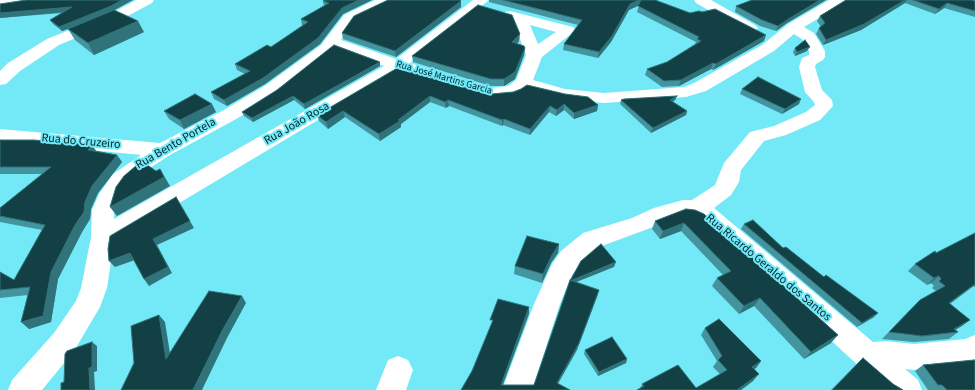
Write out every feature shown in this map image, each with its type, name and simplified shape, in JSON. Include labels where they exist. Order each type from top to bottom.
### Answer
[{"type":"street","points":[[0,3],[24,0]]},
{"type":"street","points":[[0,80],[14,67],[53,42],[119,15],[147,0]]},
{"type":"street","name":"Rua Bento Portela","points":[[23,390],[64,342],[87,307],[94,288],[103,237],[104,210],[115,187],[121,179],[163,150],[231,114],[272,89],[320,55],[332,42],[349,18],[386,0]]},
{"type":"street","points":[[457,0],[486,6],[520,18],[568,30],[534,55],[528,73],[522,83],[588,98],[686,92],[711,81],[727,70],[768,48],[793,27],[839,0]]},
{"type":"street","points":[[701,0],[754,30],[779,40]]},
{"type":"street","name":"Rua João Rosa","points":[[103,237],[398,65],[486,6]]},
{"type":"street","points":[[520,18],[534,55]]},
{"type":"street","points":[[696,209],[723,190],[728,182],[731,168],[757,136],[786,128],[813,116],[824,106],[823,100],[814,92],[807,67],[808,62],[817,57],[817,51],[808,36],[793,27]]},
{"type":"street","name":"Rua José Martins Garcia","points":[[332,42],[398,65],[491,93],[511,92],[522,83]]},
{"type":"street","name":"Rua do Cruzeiro","points":[[0,135],[163,150]]},
{"type":"street","name":"Rua Ricardo Geraldo dos Santos","points":[[517,390],[542,315],[561,271],[570,258],[591,240],[683,208],[696,209],[710,216],[907,390]]},
{"type":"street","points":[[869,355],[886,354],[914,356],[965,352],[975,348]]},
{"type":"building","points":[[26,0],[122,0],[59,27],[50,20],[72,7],[0,13],[0,4]]},
{"type":"building","points":[[359,0],[342,8],[318,38],[263,78],[224,100],[211,92],[250,71],[235,64],[267,45],[271,47],[308,22],[301,19],[329,3],[323,1]]},
{"type":"building","points":[[388,0],[461,1],[395,51],[342,33],[354,16]]},
{"type":"building","points":[[503,0],[639,0],[630,4],[612,36],[599,52],[564,44],[582,20]]},
{"type":"building","points":[[641,0],[655,0],[690,13],[715,9],[766,35],[716,64],[713,63],[681,80],[664,81],[647,69],[667,62],[701,41],[697,39],[699,37],[638,6]]},
{"type":"building","points":[[752,0],[820,0],[778,26],[762,20],[736,6]]},
{"type":"building","points":[[846,0],[905,0],[864,24],[826,40],[819,28],[825,23],[820,16]]},
{"type":"building","points":[[913,0],[972,0],[975,1],[975,11],[947,3],[939,9]]},
{"type":"building","points":[[478,5],[512,15],[520,34],[512,42],[524,46],[525,48],[515,72],[504,79],[491,79],[412,56]]},
{"type":"building","points":[[114,10],[138,21],[88,43],[68,29]]},
{"type":"building","points":[[805,40],[810,47],[797,52],[795,48]]},
{"type":"building","points":[[334,45],[380,62],[304,104],[293,96],[252,118],[242,112],[277,90]]},
{"type":"building","points":[[399,67],[491,94],[513,92],[527,85],[565,94],[588,97],[598,105],[574,113],[564,104],[557,110],[550,106],[530,129],[448,100],[445,102],[430,96],[398,120],[400,121],[379,134],[343,111],[326,122],[317,115]]},
{"type":"building","points":[[758,77],[801,99],[785,109],[742,89]]},
{"type":"building","points":[[195,94],[212,104],[180,120],[164,111]]},
{"type":"building","points":[[677,96],[670,100],[687,111],[653,128],[621,100],[624,99]]},
{"type":"building","points":[[0,140],[34,140],[92,145],[88,150],[117,155],[92,186],[85,202],[84,212],[75,225],[51,272],[43,316],[21,322],[30,287],[0,290],[0,272],[14,280],[45,225],[0,216],[0,208],[51,167],[0,167]]},
{"type":"building","points":[[143,162],[156,171],[160,169],[164,177],[110,207],[116,187],[124,176]]},
{"type":"building","points":[[176,197],[190,221],[153,239],[168,267],[144,279],[130,253],[109,261],[108,249],[110,236]]},
{"type":"building","points":[[686,209],[695,210],[704,214],[838,335],[811,352],[760,298],[744,306],[717,278],[731,271],[684,223],[663,231],[655,221]]},
{"type":"building","points":[[753,220],[783,248],[786,247],[824,277],[826,275],[878,313],[862,323],[744,224]]},
{"type":"building","points":[[975,233],[975,284],[949,303],[970,320],[954,329],[958,332],[922,336],[889,332],[920,300],[945,286],[939,281],[941,279],[939,276],[934,278],[915,264],[935,251],[936,253]]},
{"type":"building","points":[[527,236],[559,244],[543,274],[515,266]]},
{"type":"building","points":[[601,244],[616,262],[570,281],[581,261]]},
{"type":"building","points":[[570,280],[599,290],[579,343],[557,383],[570,390],[461,390],[472,371],[493,320],[490,320],[498,299],[529,307],[501,385],[534,385]]},
{"type":"building","points":[[209,291],[242,296],[222,331],[193,390],[121,390],[134,363],[131,326],[159,315],[166,359]]},
{"type":"building","points":[[719,319],[761,361],[752,367],[759,374],[737,390],[637,390],[644,386],[642,384],[678,365],[696,388],[727,370],[718,360],[722,356],[705,328]]},
{"type":"building","points":[[612,337],[627,359],[599,372],[585,350]]},
{"type":"building","points":[[92,342],[92,367],[89,368],[90,390],[61,390],[61,383],[64,382],[65,354],[67,351]]},
{"type":"building","points":[[863,358],[893,384],[903,390],[832,390]]},
{"type":"building","points":[[975,360],[975,390],[947,390],[942,385],[938,385],[923,365]]}]
